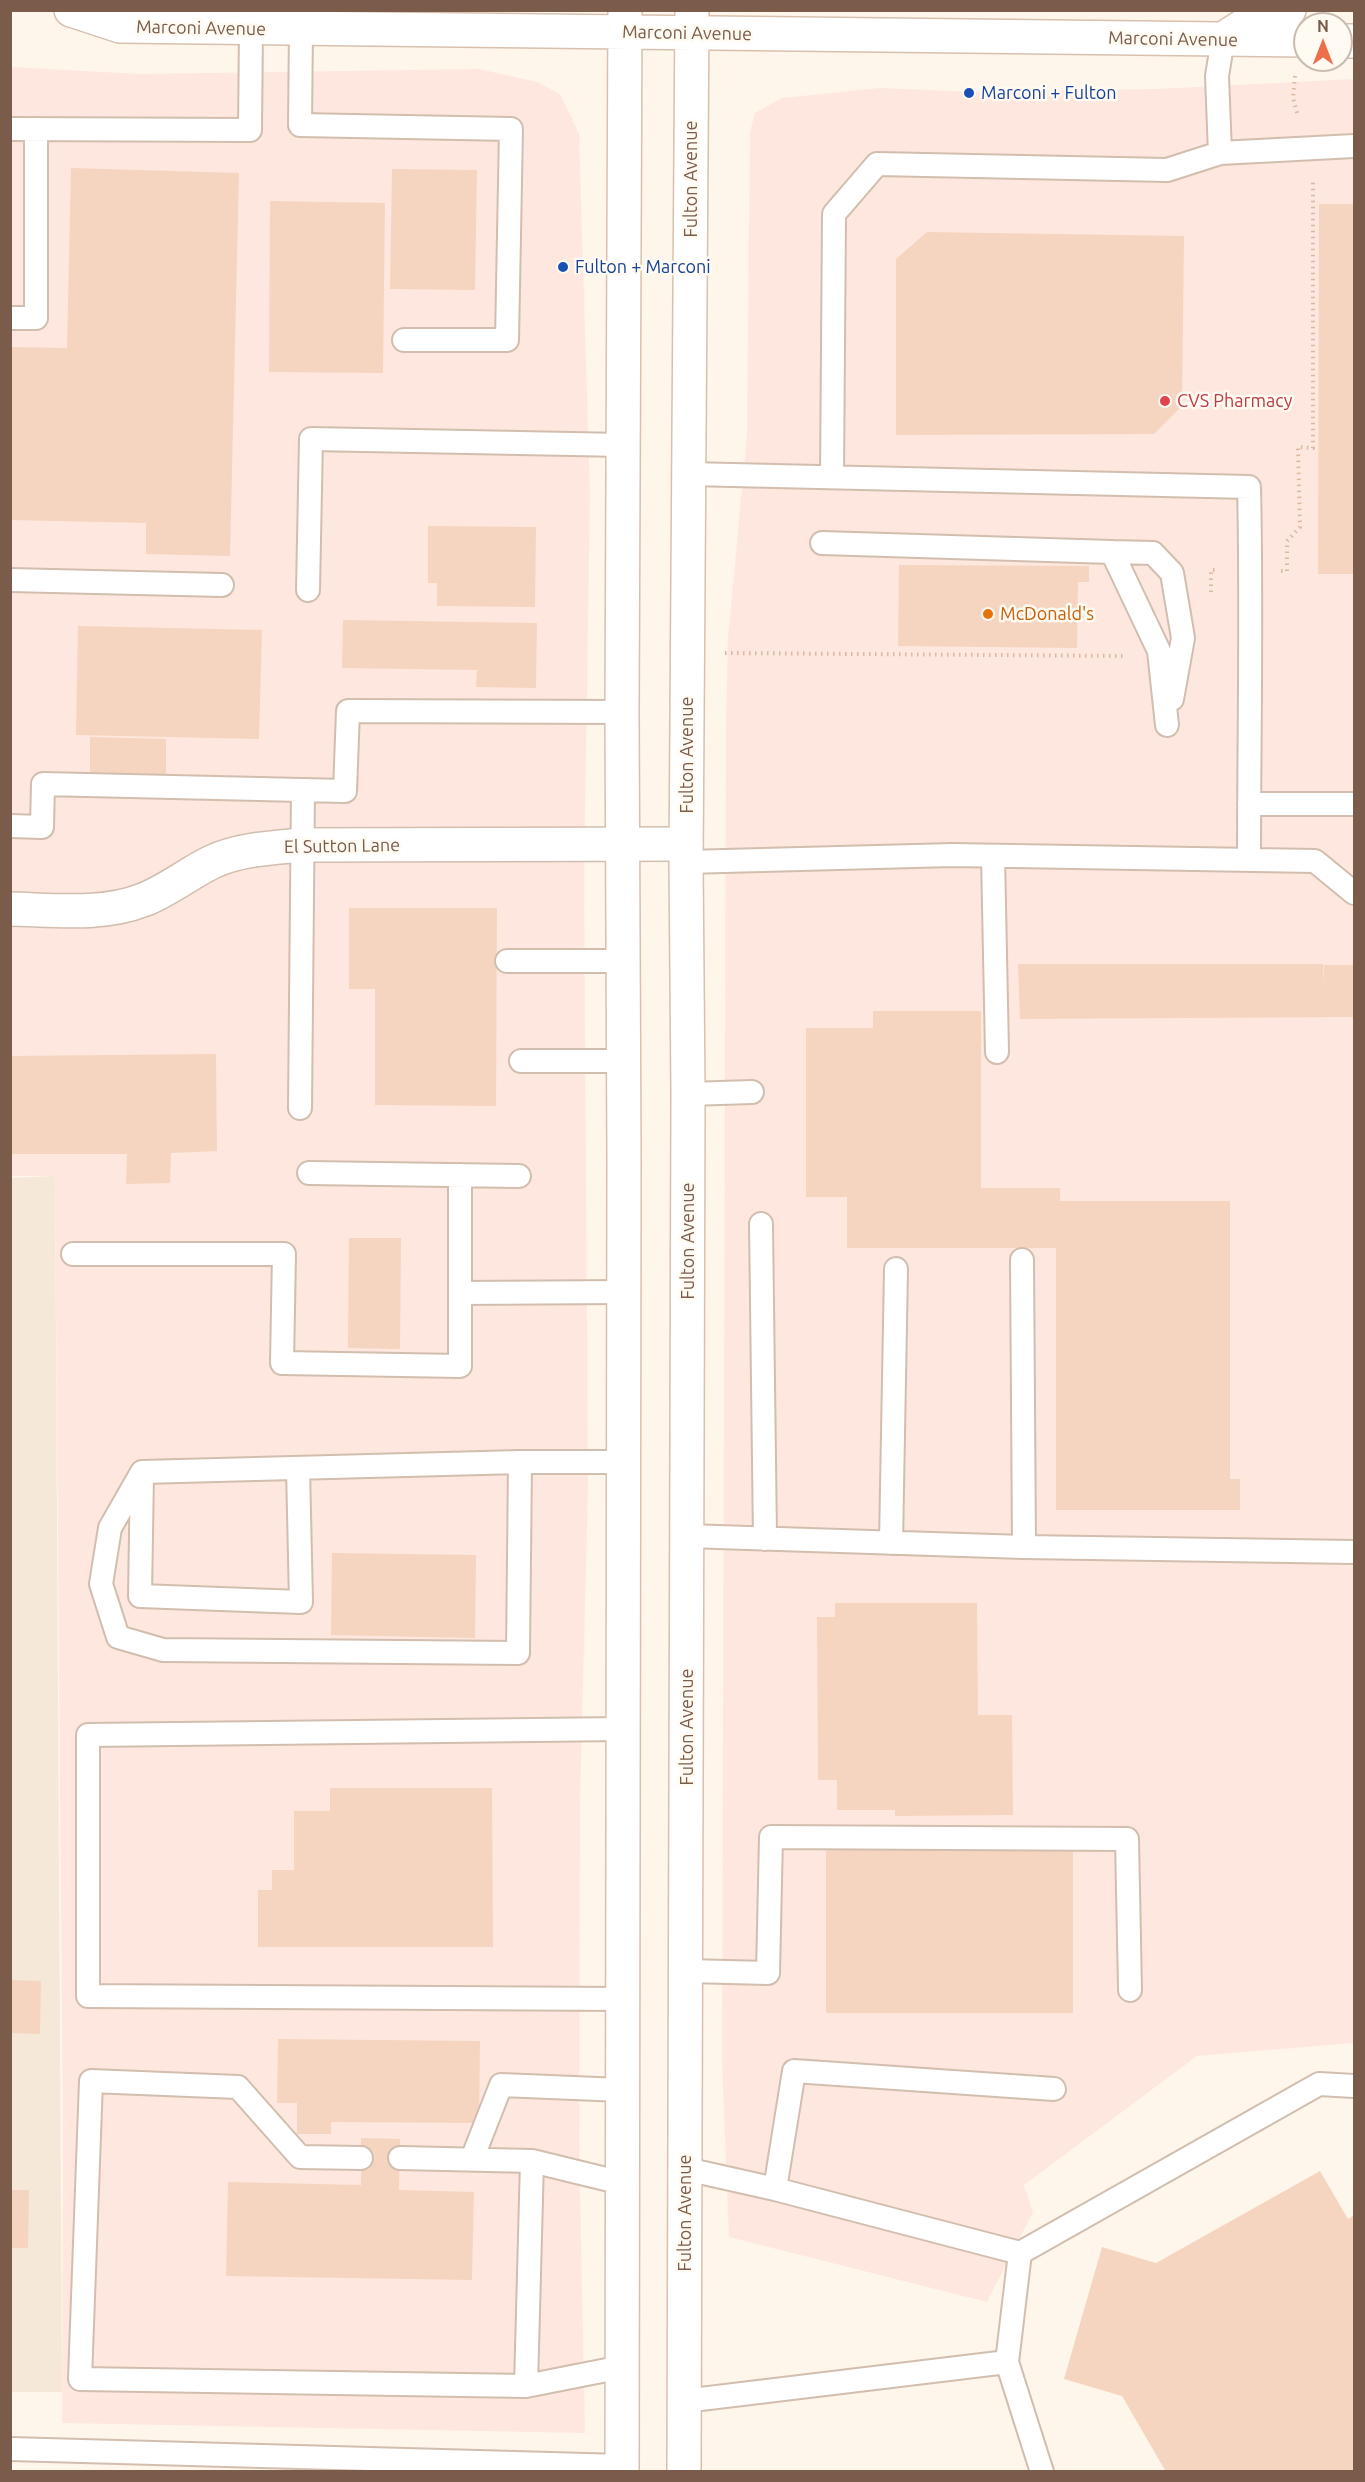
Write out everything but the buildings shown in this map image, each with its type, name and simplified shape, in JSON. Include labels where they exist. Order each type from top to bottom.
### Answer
[{"type":"main road","name":"Marconi Avenue","points":[[71,10],[120,26],[301,29],[625,21],[1293,40]]},
{"type":"main road","points":[[1223,39],[1259,16],[1289,10]]},
{"type":"main road","points":[[622,2469],[624,961],[622,712],[625,21]]},
{"type":"main road","name":"Fulton Avenue","points":[[684,2472],[687,1971],[686,853],[692,22]]},
{"type":"main road","name":"El Sutton Lane","points":[[10,909],[90,910],[118,907],[144,900],[213,862],[238,853],[302,845],[623,844],[686,853]]},
{"type":"lane","points":[[10,129],[250,130],[251,28]]},
{"type":"lane","points":[[301,29],[300,125],[511,129],[507,340],[404,340]]},
{"type":"lane","points":[[1220,153],[1216,76],[1223,39]]},
{"type":"lane","points":[[10,318],[36,318],[36,129]]},
{"type":"lane","points":[[832,477],[834,214],[877,164],[1167,170],[1220,153],[1354,146]]},
{"type":"lane","points":[[308,590],[311,439],[623,445]]},
{"type":"lane","points":[[689,474],[1249,487],[1252,613],[1249,706],[1249,860]]},
{"type":"lane","points":[[822,543],[1153,553],[1172,573],[1183,638],[1167,725],[1159,651],[1112,552]]},
{"type":"lane","points":[[10,580],[222,585]]},
{"type":"lane","points":[[10,826],[42,827],[43,784],[345,791],[348,711],[622,712]]},
{"type":"lane","points":[[300,1108],[303,790]]},
{"type":"lane","points":[[1249,804],[1354,804]]},
{"type":"lane","points":[[686,853],[1315,861],[1354,893]]},
{"type":"lane","points":[[993,856],[997,1052]]},
{"type":"lane","points":[[507,961],[624,961]]},
{"type":"lane","points":[[521,1060],[624,1060]]},
{"type":"lane","points":[[688,1094],[752,1092]]},
{"type":"lane","points":[[309,1173],[519,1176]]},
{"type":"lane","points":[[74,1254],[284,1254],[282,1364],[460,1365],[460,1175]]},
{"type":"lane","points":[[761,1224],[765,1539]]},
{"type":"lane","points":[[1022,1260],[1024,1547]]},
{"type":"lane","points":[[891,1543],[896,1269]]},
{"type":"lane","points":[[460,1293],[623,1292]]},
{"type":"lane","points":[[142,1472],[520,1462],[623,1462]]},
{"type":"lane","points":[[142,1472],[110,1528],[101,1584],[118,1637],[163,1650],[518,1653],[520,1462]]},
{"type":"lane","points":[[142,1472],[140,1596],[301,1602],[298,1468]]},
{"type":"lane","points":[[687,1536],[1024,1547],[1354,1552]]},
{"type":"lane","points":[[621,1999],[88,1996],[88,1735],[622,1729]]},
{"type":"lane","points":[[687,1971],[768,1973],[771,1838],[1127,1839],[1130,1990]]},
{"type":"lane","points":[[776,2189],[794,2071],[1054,2089]]},
{"type":"lane","points":[[361,2158],[300,2157],[238,2087],[91,2081],[80,2379],[526,2386],[622,2367]]},
{"type":"lane","points":[[686,2169],[776,2189],[1020,2253],[1319,2084],[1354,2086]]},
{"type":"lane","points":[[472,2159],[501,2085],[622,2090]]},
{"type":"lane","points":[[400,2158],[532,2161],[622,2183]]},
{"type":"lane","points":[[526,2386],[532,2161]]},
{"type":"lane","points":[[1020,2253],[1007,2362],[1042,2472]]},
{"type":"lane","points":[[684,2401],[1007,2362]]},
{"type":"lane","points":[[10,2449],[622,2469]]},
{"type":"shaded area","points":[[11,67],[140,74],[479,69],[537,82],[560,94],[579,134],[590,495],[584,878],[588,1485],[580,1802],[579,2143],[585,2433],[62,2423],[63,2143],[55,1176],[11,1176]]},
{"type":"shaded area","points":[[1354,79],[1354,2043],[1197,2056],[1024,2185],[1033,2212],[987,2302],[729,2237],[722,2061],[726,720],[728,638],[747,435],[750,132],[755,113],[782,98],[879,88],[978,92],[1156,89]]},
{"type":"shaded area","points":[[55,1176],[62,2392],[10,2392],[10,1178]]},
{"type":"place","name":"Marconi + Fulton","points":[[969,93]]},
{"type":"place","name":"Fulton + Marconi","points":[[563,267]]},
{"type":"place","name":"CVS Pharmacy","points":[[1165,401]]},
{"type":"place","name":"McDonald's","points":[[988,614]]}]
